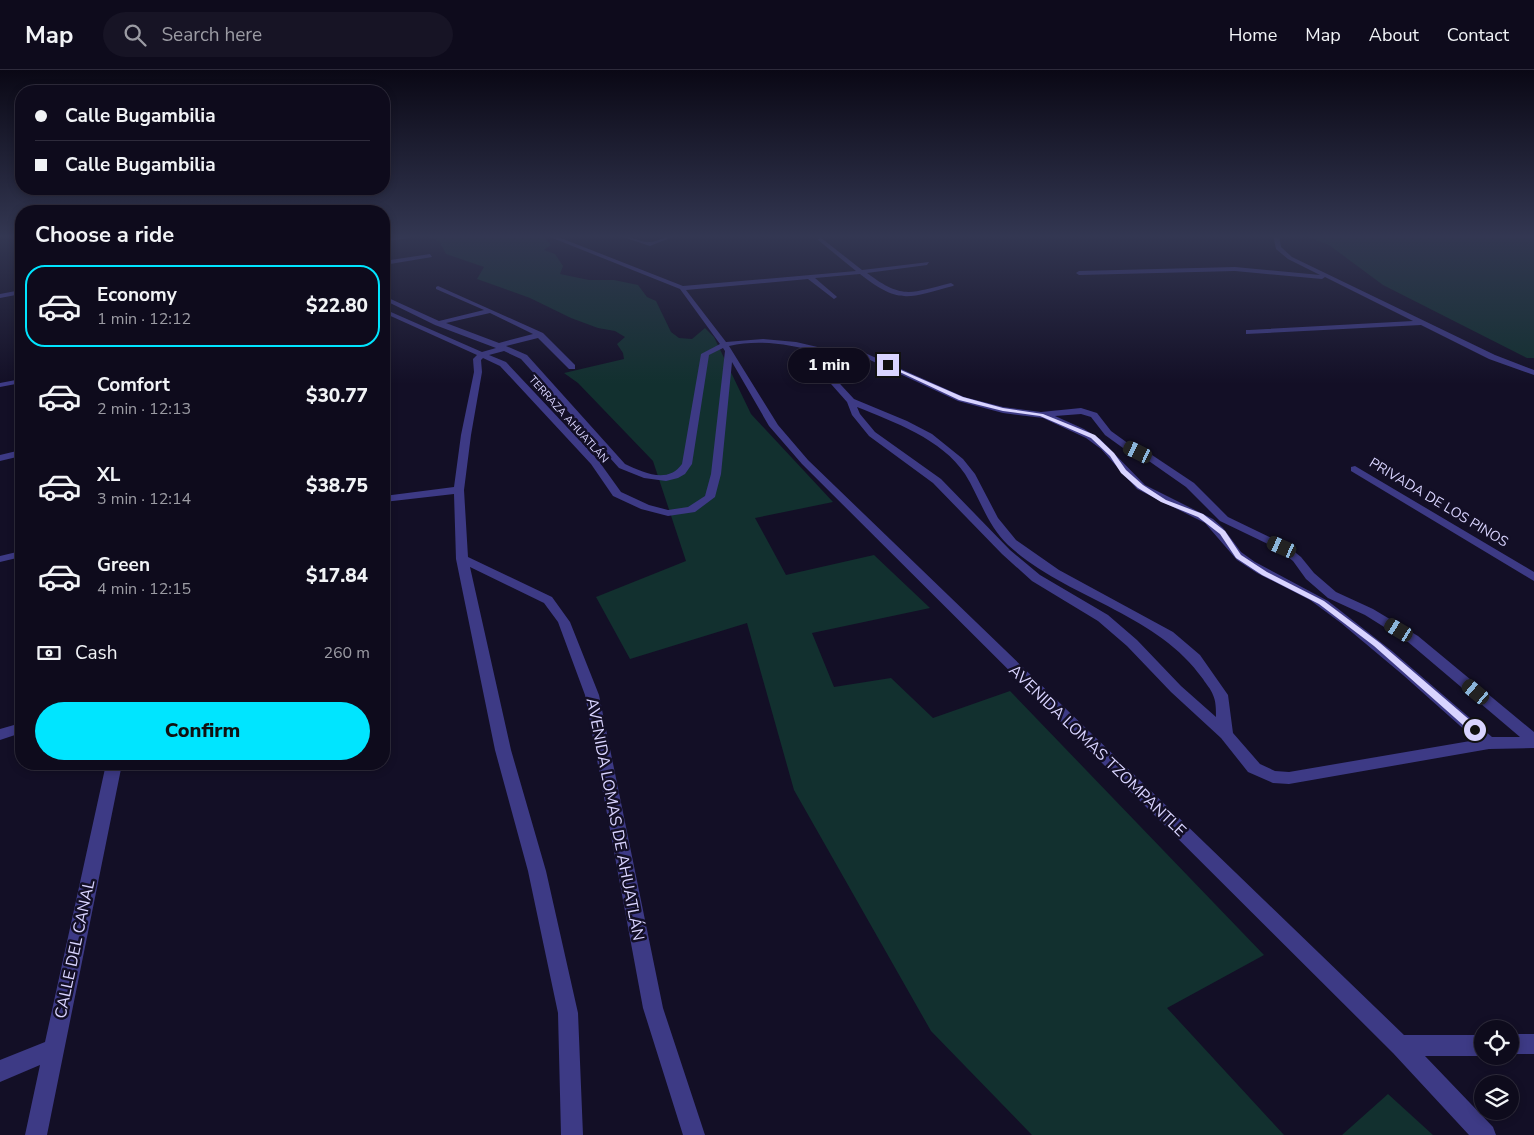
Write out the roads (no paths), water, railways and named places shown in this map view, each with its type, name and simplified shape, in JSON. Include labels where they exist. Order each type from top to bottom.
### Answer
[{"type":"street","points":[[674,285],[682,288],[720,285]]},
{"type":"street","points":[[819,285],[834,297]]},
{"type":"street","points":[[883,285],[898,294],[951,285]]},
{"type":"street","points":[[1344,285],[1492,357],[1534,373]]},
{"type":"street","points":[[0,288],[15,286]]},
{"type":"street","points":[[438,288],[540,335],[572,367]]},
{"type":"street","name":"AVENIDA LOMAS TZOMPANTLE","points":[[682,288],[726,348],[774,426],[805,462],[1400,1046],[1485,1135]]},
{"type":"street","points":[[0,296],[15,293]]},
{"type":"street","name":"TERRAZA AHUATLÁN","points":[[390,301],[438,323],[524,357],[622,466],[644,476],[662,478],[680,474],[687,464],[705,354],[726,348],[716,474],[710,497],[691,510],[668,513],[645,507],[617,494],[595,462],[503,364],[390,315]]},
{"type":"street","points":[[438,323],[491,311]]},
{"type":"street","points":[[1249,332],[1422,323]]},
{"type":"street","points":[[540,335],[479,352],[477,359],[478,372],[466,435],[460,490],[462,559],[503,750],[537,871],[568,1013],[572,1135]]},
{"type":"street","points":[[726,348],[747,342],[780,342],[819,353]]},
{"type":"street","points":[[726,348],[776,348],[819,353],[839,349],[856,351],[961,399],[1003,410],[1041,415],[1089,412],[1094,415],[1108,433],[1126,446],[1149,457],[1190,485],[1224,519],[1282,547],[1297,559],[1327,599],[1489,743]]},
{"type":"street","points":[[819,353],[812,358],[851,401],[856,415],[872,434],[937,480],[1006,552],[1036,578],[1103,618],[1132,643],[1176,689],[1226,734],[1254,768],[1273,777],[1289,778],[1489,743],[1534,741]]},
{"type":"street","points":[[0,385],[15,382]]},
{"type":"street","points":[[0,391],[15,388]]},
{"type":"street","points":[[851,401],[904,423],[929,436],[960,461],[970,474],[993,519],[1012,542],[1055,572],[1168,635],[1194,658],[1221,695],[1226,734]]},
{"type":"street","points":[[1041,415],[1093,437],[1112,455],[1124,472],[1140,487],[1164,501],[1201,516],[1210,522],[1223,533],[1239,556],[1264,574],[1327,599],[1369,612],[1413,639],[1534,741]]},
{"type":"street","points":[[1093,437],[1108,433]]},
{"type":"street","points":[[0,458],[15,454]]},
{"type":"street","name":"PRIVADA DE LOS PINOS","points":[[1355,468],[1534,577]]},
{"type":"street","points":[[390,498],[460,490]]},
{"type":"street","points":[[1210,522],[1224,519]]},
{"type":"street","points":[[0,559],[15,555]]},
{"type":"street","name":"AVENIDA LOMAS DE AHUATLÁN","points":[[462,559],[548,600],[564,622],[592,695],[653,1008],[694,1135]]},
{"type":"street","points":[[1036,578],[1055,572]]},
{"type":"street","points":[[0,735],[15,730]]},
{"type":"street","name":"CALLE DEL CANAL","points":[[36,1135],[113,770]]},
{"type":"street","points":[[1400,1046],[1474,1044]]},
{"type":"street","points":[[1519,1044],[1534,1044]]},
{"type":"street","points":[[0,1071],[53,1049]]}]
